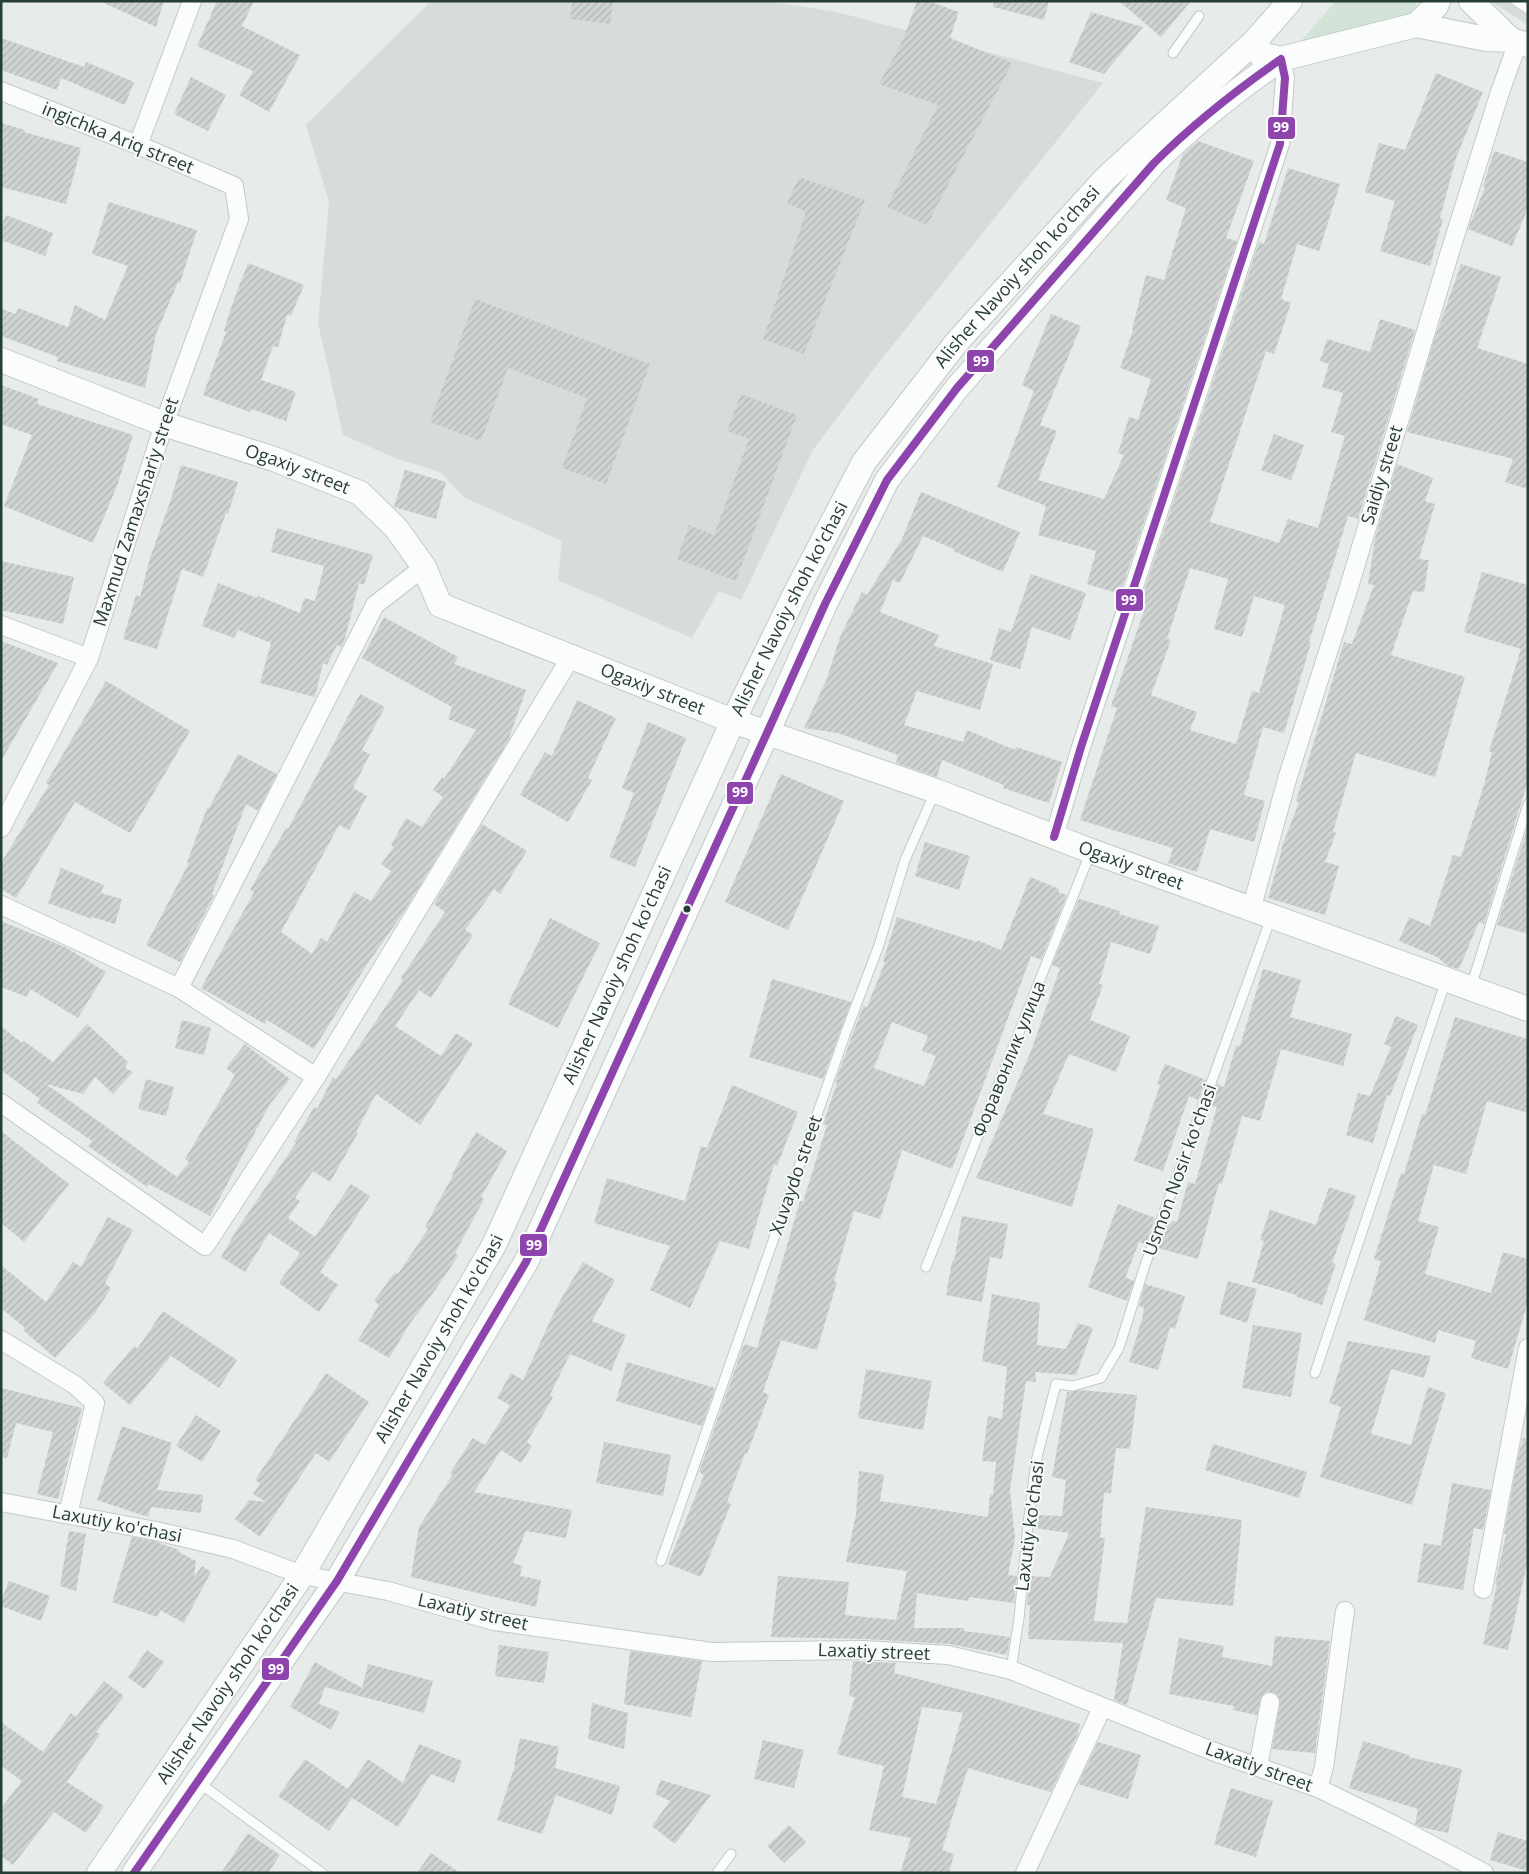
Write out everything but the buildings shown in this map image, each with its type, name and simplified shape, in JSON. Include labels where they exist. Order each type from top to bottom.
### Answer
[{"type":"main road","name":"Alisher Navoiy shoh ko'chasi","points":[[100,1873],[302,1575],[494,1245],[733,721],[795,594],[864,462],[956,343],[1104,175],[1256,40],[1290,1]]},
{"type":"main road","points":[[1416,25],[1436,6],[1438,1]]},
{"type":"main road","points":[[1471,1],[1519,43]]},
{"type":"main road","points":[[1256,40],[1260,54],[1281,59],[1416,25],[1486,40],[1519,43]]},
{"type":"main road","name":"Alisher Navoiy shoh ko'chasi","points":[[134,1873],[337,1581],[526,1262],[825,604],[887,480],[957,388],[1154,163],[1185,132],[1232,93],[1281,59]]},
{"type":"main road","name":"Ogaxiy street","points":[[1,360],[164,424],[274,459],[360,493],[396,528],[424,567],[440,605],[767,734],[936,790],[1054,838],[1472,987],[1528,1009]]},
{"type":"street","points":[[138,145],[192,1]]},
{"type":"street","name":"Saidiy street","points":[[1261,913],[1288,776],[1349,587],[1500,92],[1519,43]]},
{"type":"street","points":[[1054,838],[1082,747],[1280,144],[1286,78],[1281,59]]},
{"type":"street","name":"ingichka Ariq street","points":[[1,91],[138,145],[234,186]]},
{"type":"street","name":"Maxmud Zamaxshariy street","points":[[1,828],[89,658],[164,424],[239,219],[234,186]]},
{"type":"street","points":[[179,988],[375,605],[424,567]]},
{"type":"street","points":[[1,625],[89,658]]},
{"type":"street","points":[[1,1103],[204,1246],[316,1077],[571,657]]},
{"type":"street","points":[[1,905],[179,988],[316,1077]]},
{"type":"street","points":[[1,1340],[75,1385],[95,1403],[68,1514]]},
{"type":"street","points":[[1483,1589],[1528,1348]]},
{"type":"street","name":"Laxutiy ko'chasi","points":[[1,1502],[68,1514]]},
{"type":"street","name":"Laxatiy street","points":[[68,1514],[156,1530],[232,1549],[302,1575],[388,1591],[494,1621],[703,1650],[863,1650],[939,1654],[1011,1670],[1102,1708],[1318,1788],[1394,1825],[1484,1873]]},
{"type":"street","points":[[1318,1788],[1324,1767],[1345,1611]]},
{"type":"street","points":[[1258,1767],[1270,1702]]},
{"type":"street","points":[[1025,1873],[1102,1708]]},
{"type":"lane","points":[[1516,1],[1528,9]]},
{"type":"lane","points":[[1173,53],[1199,16]]},
{"type":"lane","name":"Xuvaydo street","points":[[661,1561],[846,1032],[879,946],[906,860],[936,790]]},
{"type":"lane","points":[[1472,987],[1528,804]]},
{"type":"lane","name":"Форавонлик улица","points":[[926,1266],[1091,851]]},
{"type":"lane","name":"Usmon Nosir ko'chasi","points":[[1056,1384],[1073,1386],[1101,1378],[1119,1348],[1261,913]]},
{"type":"lane","points":[[1315,1374],[1446,979]]},
{"type":"lane","name":"Laxutiy ko'chasi","points":[[1011,1670],[1019,1618],[1036,1461],[1056,1384]]},
{"type":"lane","points":[[198,1782],[322,1873]]},
{"type":"lane","points":[[717,1873],[731,1854]]},
{"type":"shaded area","points":[[431,1],[765,1],[837,12],[1103,83],[876,366],[813,450],[741,600],[719,591],[692,638],[558,580],[562,541],[465,498],[440,472],[395,458],[343,435],[318,323],[329,202],[306,125]]},
{"type":"shaded area","points":[[1490,1],[1528,1],[1528,25]]},
{"type":"green space","points":[[1336,1],[1417,1],[1413,11],[1405,18],[1301,41]]},
{"type":"transit line","name":"99","points":[[134,1873],[337,1581],[526,1262],[825,604],[887,480],[957,388],[1154,163],[1215,108],[1281,59],[1285,78],[1280,144],[1081,747],[1054,837]]}]
